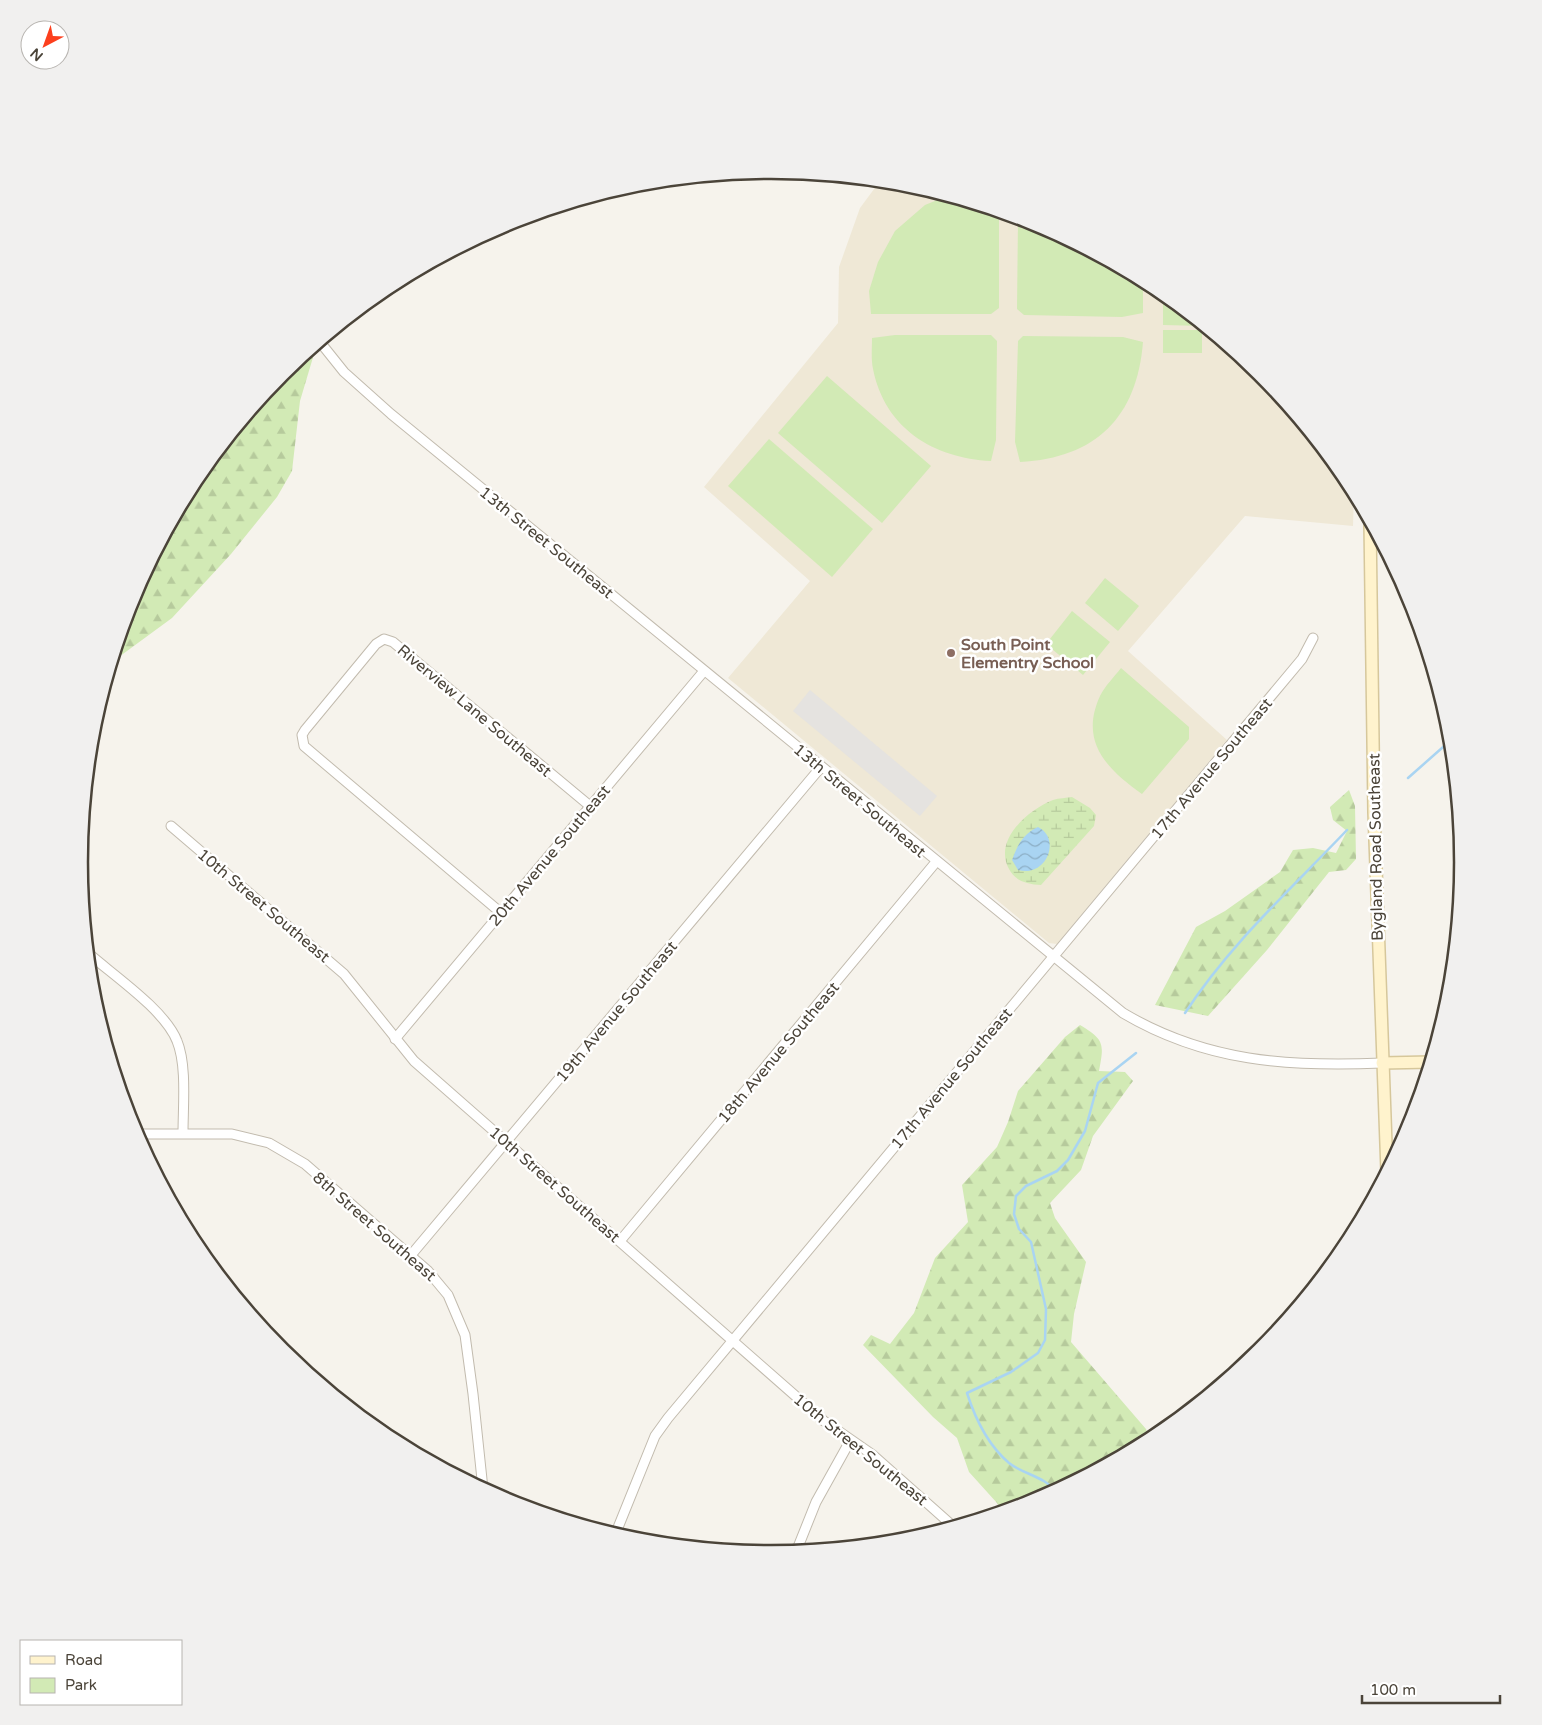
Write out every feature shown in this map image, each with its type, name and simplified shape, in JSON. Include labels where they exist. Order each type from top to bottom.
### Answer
[{"type":"street","name":"13th Street Southeast","points":[[323,346],[344,372],[391,414],[1052,957],[1123,1013],[1164,1035],[1195,1047],[1236,1058],[1276,1062],[1382,1063]]},
{"type":"street","name":"Bygland Road Southeast","points":[[1370,534],[1374,812],[1386,1161]]},
{"type":"street","name":"17th Avenue Southeast","points":[[618,1528],[655,1436],[732,1340],[1302,659],[1313,638]]},
{"type":"street","name":"Riverview Lane Southeast","points":[[500,912],[304,746],[302,735],[305,730],[376,644],[384,640],[393,642],[590,806]]},
{"type":"street","name":"20th Avenue Southeast","points":[[395,1039],[704,671]]},
{"type":"street","name":"19th Avenue Southeast","points":[[410,1255],[821,767]]},
{"type":"street","name":"10th Street Southeast","points":[[171,826],[344,974],[414,1061],[824,1421],[878,1460],[949,1523]]},
{"type":"street","name":"18th Avenue Southeast","points":[[620,1241],[936,862]]},
{"type":"street","points":[[94,958],[157,1012],[171,1029],[180,1052],[184,1132]]},
{"type":"street","points":[[1382,1063],[1424,1062]]},
{"type":"street","name":"8th Street Southeast","points":[[144,1134],[184,1132],[232,1134],[248,1137],[287,1152],[305,1164],[428,1271],[448,1295],[464,1335],[474,1394],[481,1482]]},
{"type":"street","points":[[799,1545],[816,1502],[850,1441]]},
{"type":"shaded area","points":[[875,187],[948,202],[991,215],[1033,231],[1073,249],[1113,271],[1151,294],[1187,320],[1254,379],[1313,446],[1354,506],[1353,526],[1245,516],[1128,651],[1227,740],[1057,944],[1049,943],[728,678],[810,581],[704,487],[838,323],[839,267],[860,208]]},
{"type":"shaded area","points":[[810,690],[937,796],[920,816],[793,711]]},
{"type":"green space","points":[[938,200],[999,218],[999,308],[991,314],[871,314],[869,291],[878,262],[895,231],[925,205]]},
{"type":"green space","points":[[1018,225],[1073,249],[1142,289],[1143,292],[1143,313],[1122,317],[1024,315],[1017,309]]},
{"type":"green space","points":[[1163,303],[1194,326],[1163,325]]},
{"type":"green space","points":[[1163,330],[1199,330],[1202,332],[1202,353],[1163,353]]},
{"type":"green space","points":[[895,335],[991,335],[997,341],[996,440],[991,461],[970,459],[950,454],[932,446],[915,436],[901,424],[888,408],[879,390],[873,369],[872,338]]},
{"type":"green space","points":[[1023,336],[1123,337],[1143,342],[1139,369],[1132,392],[1121,412],[1108,429],[1091,442],[1070,452],[1047,459],[1020,462],[1015,442],[1018,341]]},
{"type":"green space","points":[[314,355],[300,401],[292,471],[277,497],[231,554],[172,618],[120,656],[140,601],[158,560],[179,521],[203,483],[229,446],[257,412]]},
{"type":"green space","points":[[827,376],[931,466],[882,523],[778,433]]},
{"type":"green space","points":[[769,439],[873,529],[832,577],[728,486]]},
{"type":"green space","points":[[1105,578],[1139,606],[1118,631],[1085,603]]},
{"type":"green space","points":[[1072,611],[1110,642],[1083,675],[1046,644]]},
{"type":"green space","points":[[1121,668],[1189,727],[1189,739],[1142,794],[1118,775],[1108,764],[1100,753],[1095,741],[1093,727],[1094,712],[1100,696]]},
{"type":"green space","points":[[1349,790],[1355,806],[1356,859],[1346,870],[1329,872],[1267,950],[1208,1016],[1155,1005],[1196,927],[1225,911],[1280,872],[1293,850],[1313,848],[1336,853],[1347,831],[1333,820],[1330,807]]},
{"type":"green space","points":[[1072,797],[1090,808],[1096,815],[1094,826],[1041,885],[1026,883],[1018,879],[1009,869],[1005,858],[1009,837],[1016,827],[1033,811],[1055,799]]},
{"type":"green space","points":[[1080,1025],[1094,1035],[1101,1044],[1102,1055],[1099,1071],[1125,1072],[1133,1081],[1093,1136],[1081,1170],[1050,1203],[1055,1218],[1086,1262],[1074,1314],[1071,1342],[1146,1429],[1147,1433],[1073,1476],[999,1507],[969,1472],[957,1438],[933,1417],[863,1345],[871,1335],[890,1344],[914,1313],[935,1258],[968,1222],[962,1185],[997,1147],[1008,1122],[1018,1091],[1065,1037]]},
{"type":"water","points":[[1038,827],[1049,840],[1048,856],[1036,868],[1028,871],[1018,870],[1012,860],[1016,849],[1025,836]]},
{"type":"waterway","points":[[1408,778],[1444,746]]},
{"type":"waterway","points":[[1185,1013],[1221,964],[1241,941],[1347,830]]},
{"type":"waterway","points":[[1050,1486],[1040,1479],[1014,1467],[1002,1456],[989,1440],[974,1412],[967,1393],[1011,1372],[1038,1353],[1045,1340],[1046,1309],[1031,1242],[1019,1229],[1014,1214],[1016,1196],[1026,1186],[1057,1171],[1068,1160],[1085,1131],[1098,1083],[1136,1053]]},
{"type":"place","name":"South Point Elementry School","points":[[951,653]]}]
